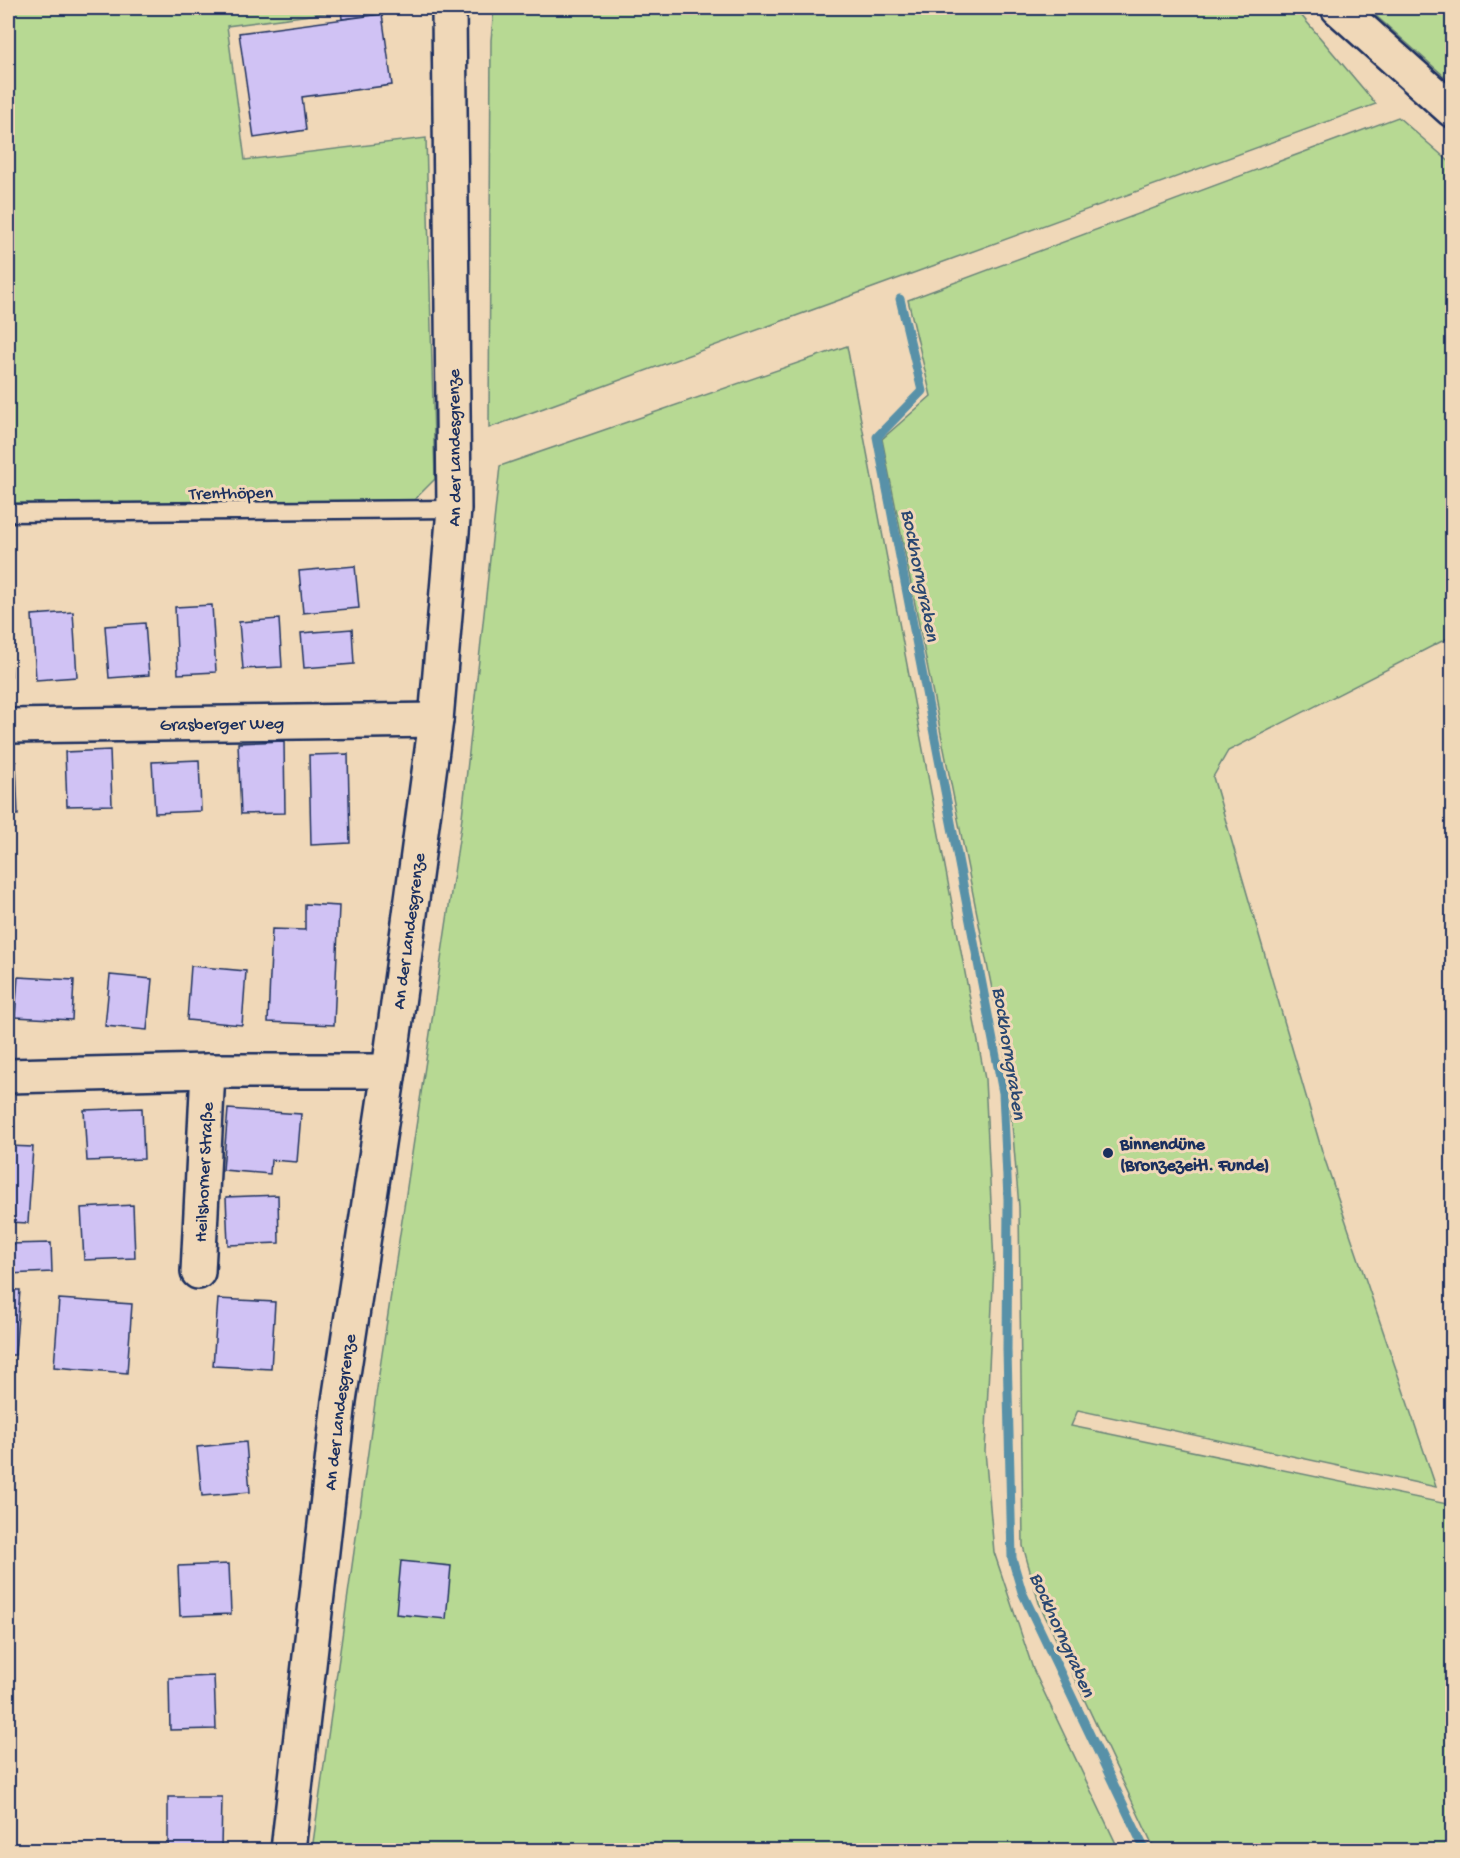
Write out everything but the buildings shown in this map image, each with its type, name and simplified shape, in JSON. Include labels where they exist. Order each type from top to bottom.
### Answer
[{"type":"street","name":"An der Landesgrenze","points":[[288,1851],[339,1401],[389,1071],[436,720],[454,509],[449,8]]},
{"type":"street","points":[[1338,8],[1452,110]]},
{"type":"street","name":"Grasberger Weg","points":[[8,726],[436,720]]},
{"type":"street","points":[[8,1076],[208,1071],[389,1071]]},
{"type":"street","name":"Heilshorner Straße","points":[[198,1272],[208,1071]]},
{"type":"lane","name":"Trenthöpen","points":[[8,513],[454,509]]},
{"type":"green space","points":[[8,8],[333,8],[333,12],[227,26],[245,160],[426,138],[435,479],[414,500],[8,505]]},
{"type":"green space","points":[[494,8],[1295,8],[1376,104],[489,428],[491,40]]},
{"type":"green space","points":[[1367,8],[1452,8],[1452,83]]},
{"type":"green space","points":[[1398,117],[1452,164],[1452,636],[1228,751],[1213,777],[1322,1151],[1436,1487],[1078,1410],[1071,1426],[1452,1505],[1452,1850],[1155,1850],[1039,1603],[1023,1546],[1019,1207],[1007,1064],[882,439],[931,396],[908,300]]},
{"type":"green space","points":[[847,346],[985,1079],[994,1264],[985,1451],[994,1552],[1033,1669],[1119,1850],[312,1850],[378,1381],[461,826],[500,466]]},
{"type":"waterway","name":"Bockhorngraben","points":[[900,299],[922,391],[877,437],[1003,1093],[1008,1199],[1007,1350],[1012,1558],[1022,1592],[1145,1850]]},
{"type":"place","name":"Binnendüne (Bronzezeitl. Funde)","points":[[1108,1153]]}]
